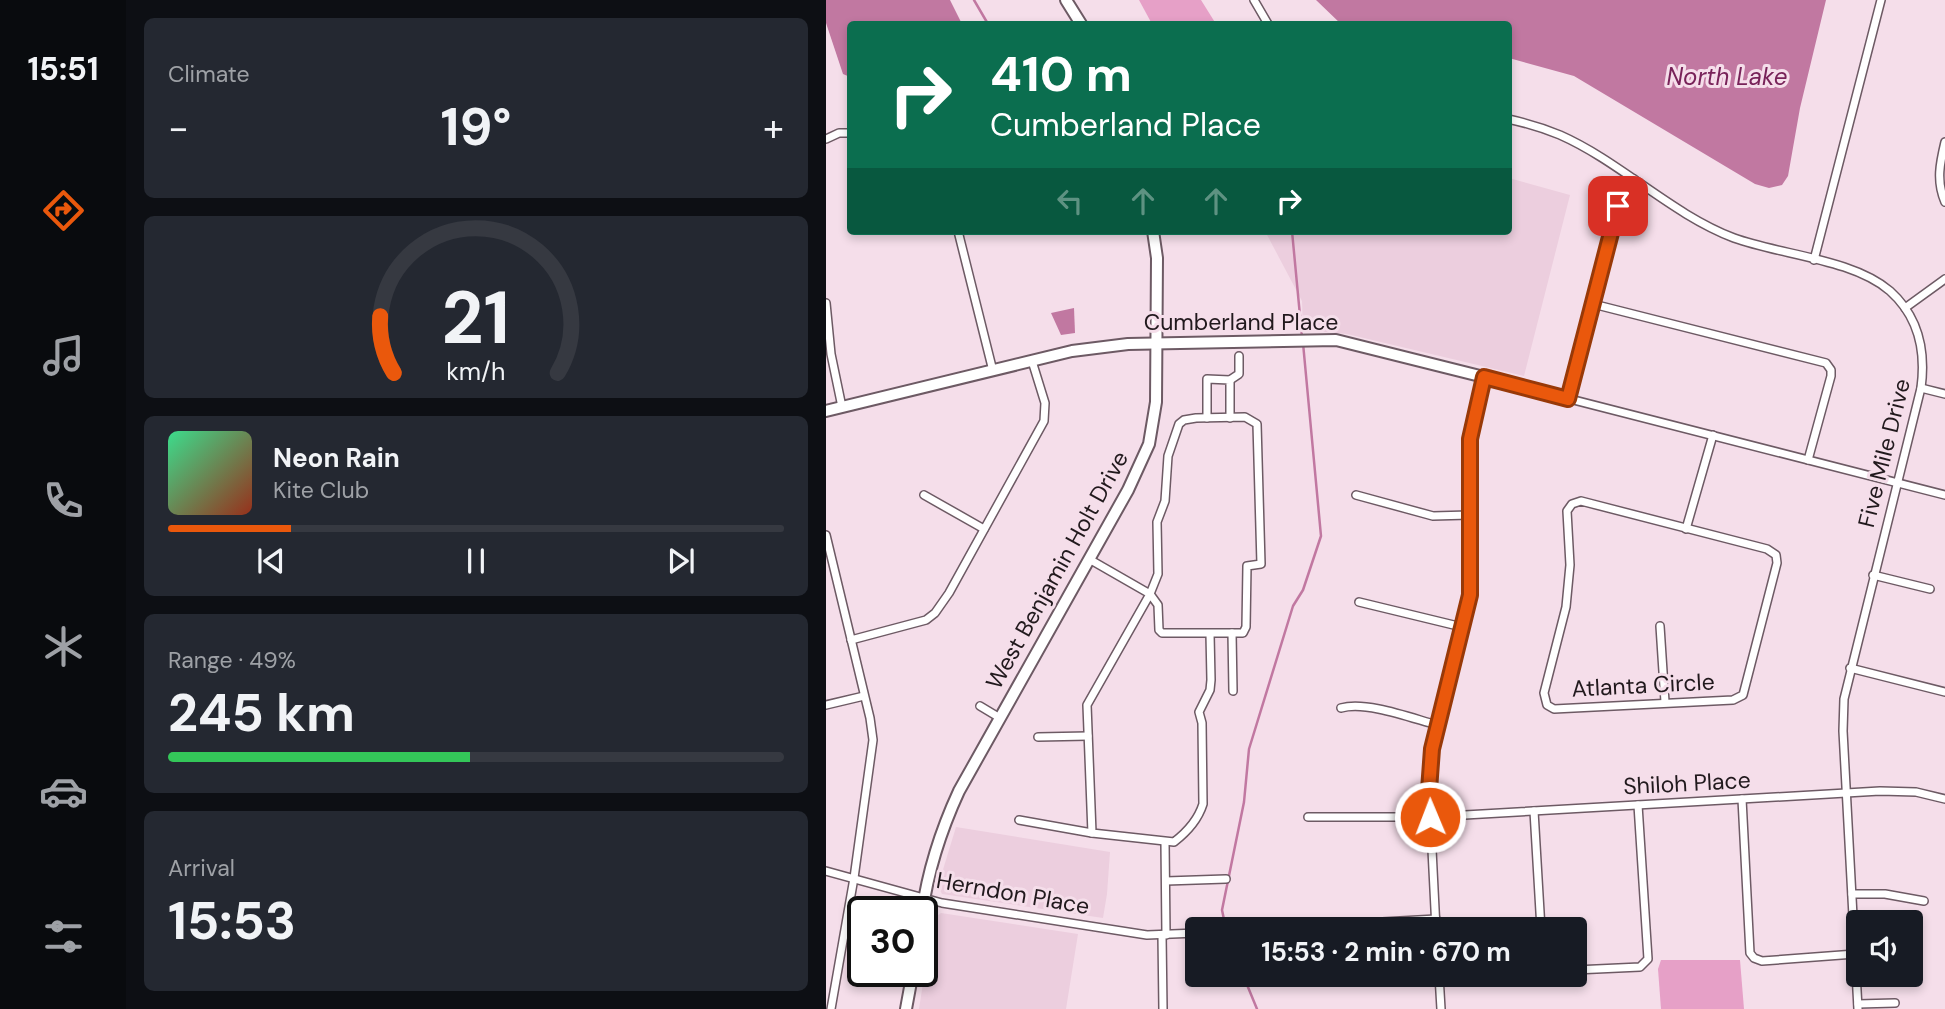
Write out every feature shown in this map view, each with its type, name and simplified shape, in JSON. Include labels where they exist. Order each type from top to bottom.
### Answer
[{"type":"street","points":[[1066,0],[1079,21]]},
{"type":"street","points":[[1254,0],[1266,21]]},
{"type":"street","points":[[1814,260],[1881,0]]},
{"type":"street","name":"Five Mile Drive","points":[[1512,120],[1559,135],[1586,148],[1698,221],[1720,232],[1758,246],[1866,275],[1905,307],[1915,325],[1924,368],[1921,388],[1844,699],[1843,730],[1853,910]]},
{"type":"street","points":[[826,139],[839,133],[847,133]]},
{"type":"street","points":[[1945,142],[1939,168],[1939,180],[1945,201]]},
{"type":"street","points":[[1568,399],[1618,206],[1634,179]]},
{"type":"street","points":[[959,235],[993,371]]},
{"type":"street","name":"West Benjamin Holt Drive","points":[[925,896],[942,827],[959,791],[1139,468],[1149,444],[1156,402],[1157,258],[1154,235]]},
{"type":"street","points":[[1905,307],[1945,279]]},
{"type":"street","points":[[826,303],[831,354],[842,407]]},
{"type":"street","points":[[1592,304],[1826,363],[1831,376],[1808,460]]},
{"type":"street","name":"Cumberland Place","points":[[826,411],[1092,347],[1336,340],[1945,495]]},
{"type":"street","points":[[1207,418],[1207,379],[1230,380],[1239,374],[1239,356]]},
{"type":"street","points":[[851,640],[921,622],[933,615],[949,593],[1044,421],[1045,403],[1032,361]]},
{"type":"street","points":[[1436,917],[1429,790],[1432,749],[1462,627],[1471,577],[1470,439],[1484,377]]},
{"type":"street","points":[[1230,380],[1230,418]]},
{"type":"street","points":[[1921,388],[1945,394]]},
{"type":"street","points":[[1088,559],[1150,594],[1158,605],[1162,633],[1243,633],[1246,627],[1247,566],[1261,564],[1257,424],[1253,419],[1245,417],[1184,420],[1176,428],[1168,456],[1165,501],[1157,522],[1158,574],[1150,594],[1088,701],[1091,834]]},
{"type":"street","points":[[1686,529],[1713,435]]},
{"type":"street","points":[[924,495],[984,530]]},
{"type":"street","points":[[1356,495],[1433,516],[1469,515]]},
{"type":"street","name":"Atlanta Circle","points":[[1581,501],[1767,548],[1773,551],[1778,560],[1743,695],[1733,699],[1665,702],[1554,709],[1544,700],[1566,607],[1570,565],[1567,511],[1572,504],[1581,501]]},
{"type":"street","points":[[826,535],[873,740],[854,878],[831,1009]]},
{"type":"street","points":[[1874,575],[1930,589]]},
{"type":"street","points":[[1359,602],[1462,627]]},
{"type":"street","points":[[1660,626],[1665,702]]},
{"type":"street","points":[[1232,633],[1233,691]]},
{"type":"street","points":[[1018,820],[1091,834],[1165,842],[1174,842],[1183,834],[1200,814],[1203,804],[1202,723],[1199,712],[1210,690],[1210,634]]},
{"type":"street","points":[[1850,668],[1945,692]]},
{"type":"street","points":[[826,705],[864,696]]},
{"type":"street","points":[[1341,708],[1351,705],[1368,707],[1437,725]]},
{"type":"street","name":"West Benjamin Holt Drive","points":[[980,706],[1000,718]]},
{"type":"street","points":[[1038,737],[1088,736]]},
{"type":"street","name":"Shiloh Place","points":[[1308,817],[1430,817],[1895,790],[1945,799]]},
{"type":"street","points":[[1742,799],[1750,953],[1762,961],[1846,955]]},
{"type":"street","points":[[1587,969],[1640,967],[1648,958],[1638,805]]},
{"type":"street","points":[[1534,811],[1540,917]]},
{"type":"street","points":[[1163,1009],[1165,842]]},
{"type":"street","name":"Herndon Place","points":[[826,871],[917,896]]},
{"type":"street","points":[[1166,881],[1226,880]]},
{"type":"street","points":[[1852,894],[1885,894],[1924,901]]},
{"type":"street","name":"Herndon Place","points":[[938,901],[996,912],[1164,935],[1185,934]]},
{"type":"street","points":[[906,1009],[910,987]]},
{"type":"street","points":[[1440,987],[1441,1009]]},
{"type":"street","name":"Five Mile Drive","points":[[1857,987],[1858,1007]]},
{"type":"street","points":[[1858,1007],[1895,1003]]},
{"type":"shaded area","points":[[1139,0],[1201,0],[1214,21],[1150,21]]},
{"type":"shaded area","points":[[1512,179],[1570,195],[1524,376],[1347,334],[1303,330],[1302,301],[1267,235],[1512,235]]},
{"type":"shaded area","points":[[956,827],[1110,852],[1103,918],[942,894],[938,886]]},
{"type":"shaded area","points":[[941,913],[1078,934],[1066,1009],[919,1009],[922,987],[938,987],[938,915]]},
{"type":"shaded area","points":[[1661,960],[1740,960],[1744,1009],[1661,1009],[1658,969]]},
{"type":"water","points":[[826,0],[950,0],[960,21],[847,21],[847,76],[843,74],[826,23]]},
{"type":"water","name":"North Lake","points":[[1316,0],[1826,0],[1800,108],[1788,176],[1782,185],[1769,188],[1755,184],[1574,76],[1512,59],[1512,21],[1338,21]]},
{"type":"water","points":[[1074,308],[1075,333],[1061,335],[1051,313]]},
{"type":"waterway","points":[[974,0],[986,21]]},
{"type":"waterway","points":[[1292,235],[1302,337]]},
{"type":"waterway","points":[[1223,917],[1222,910],[1244,802],[1249,749],[1293,606],[1303,590],[1321,536],[1303,343]]},
{"type":"waterway","points":[[1248,987],[1257,1009]]},
{"type":"route","points":[[1430,817],[1432,749],[1470,595],[1470,439],[1484,377],[1568,399],[1618,206]]}]
